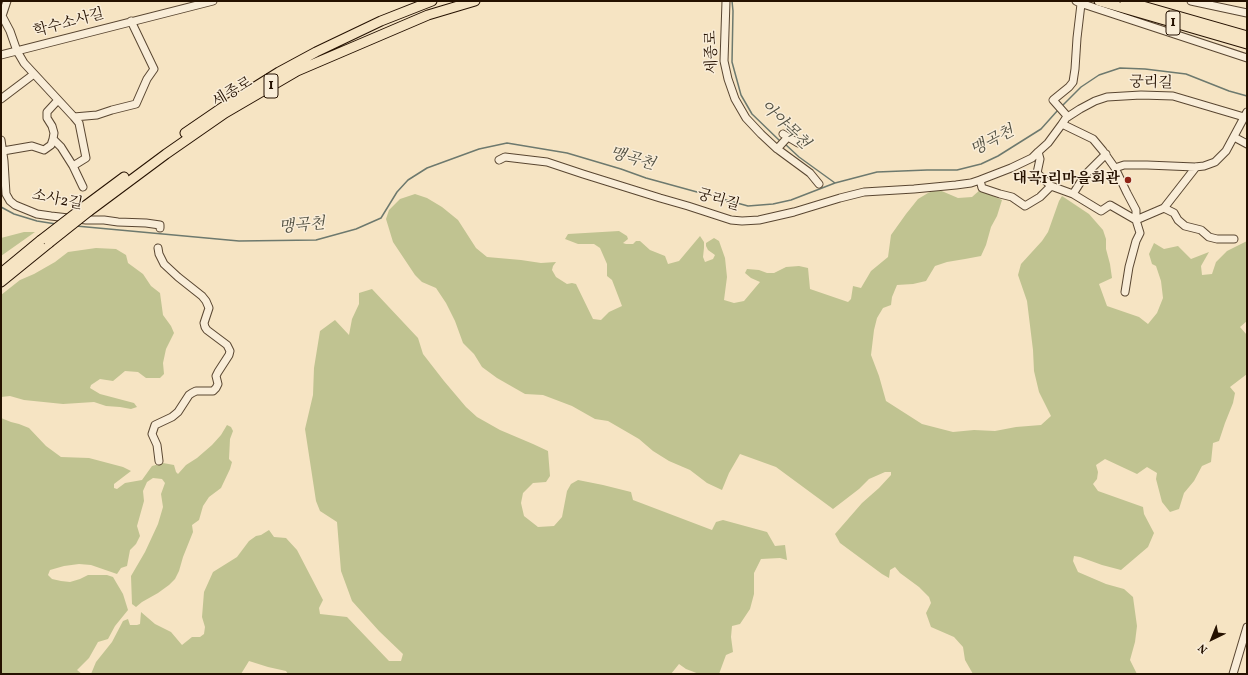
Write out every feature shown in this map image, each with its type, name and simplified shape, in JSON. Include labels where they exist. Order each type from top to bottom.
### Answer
[{"type":"main road","name":"세종로","points":[[86,209],[163,149],[223,107],[279,72],[316,52],[381,21],[432,1]]},
{"type":"main road","name":"세종로","points":[[86,209],[225,113],[297,70],[428,15],[476,1]]},
{"type":"main road","name":"1","points":[[1099,1],[1247,44]]},
{"type":"main road","name":"1","points":[[1124,1],[1247,36]]},
{"type":"main road","name":"1","points":[[1,273],[86,209]]},
{"type":"main road","name":"1","points":[[1,282],[45,241]]},
{"type":"street","points":[[7,1],[2,15],[10,31],[17,51],[24,63],[79,123],[86,158],[73,166]]},
{"type":"street","name":"학수소사길","points":[[1,55],[213,1]]},
{"type":"street","name":"세종로","points":[[726,1],[724,61],[728,80],[735,99],[746,118],[777,149],[810,173],[819,184]]},
{"type":"street","points":[[1191,1],[1247,13]]},
{"type":"street","points":[[1068,117],[1053,100],[1073,82],[1077,38],[1078,2],[1247,58]]},
{"type":"street","points":[[74,117],[97,116],[112,110],[136,104],[147,79],[154,69],[131,21]]},
{"type":"street","points":[[1,99],[34,74]]},
{"type":"street","name":"궁리길","points":[[499,160],[505,158],[547,162],[731,220],[759,220],[794,212],[864,192],[956,185],[980,180],[1032,158],[1068,117],[1090,103],[1107,97],[1141,95],[1173,96],[1246,115],[1226,151],[1215,162],[1196,167],[1124,165],[1115,168]]},
{"type":"street","points":[[3,151],[32,146],[44,150],[51,145],[54,133],[47,118],[47,112],[58,100]]},
{"type":"street","points":[[1062,124],[1093,139],[1106,154],[1115,168],[1136,210],[1136,220],[1140,233],[1136,241],[1129,267],[1125,292]]},
{"type":"street","points":[[777,149],[785,136],[798,143]]},
{"type":"street","points":[[1234,137],[1247,144]]},
{"type":"street","points":[[53,139],[61,147],[73,166],[83,187]]},
{"type":"street","name":"소사2길","points":[[1,140],[6,194],[10,201],[15,205],[37,214],[86,220],[146,223],[160,225],[160,228]]},
{"type":"street","points":[[1038,152],[1040,159],[1037,173],[1051,186],[1073,194],[1101,211],[1110,205],[1136,220]]},
{"type":"street","points":[[1073,194],[1086,175],[1106,154]]},
{"type":"street","points":[[1136,220],[1164,208],[1196,167]]},
{"type":"street","points":[[980,180],[982,188],[1012,197],[1025,206],[1040,197],[1051,186]]},
{"type":"street","points":[[1164,208],[1174,213],[1178,220],[1185,226],[1201,230],[1209,237],[1217,239],[1234,239]]},
{"type":"street","points":[[158,248],[164,264],[206,301],[209,308],[204,323],[205,327],[227,345],[230,351],[216,376],[218,384],[216,388],[213,391],[196,391],[188,395],[178,412],[155,426],[152,434],[157,446],[159,462]]},
{"type":"street","points":[[1233,674],[1247,627]]},
{"type":"green space","points":[[937,189],[958,198],[972,197],[981,189],[1002,200],[997,216],[991,227],[986,245],[981,256],[947,262],[935,266],[926,281],[897,285],[892,297],[891,305],[883,308],[877,318],[871,355],[886,401],[922,424],[953,432],[974,430],[995,431],[1016,427],[1041,425],[1051,416],[1039,392],[1034,371],[1027,301],[1018,275],[1021,264],[1042,241],[1048,232],[1062,196],[1089,214],[1103,230],[1106,239],[1106,249],[1112,278],[1099,284],[1107,306],[1139,317],[1148,324],[1157,313],[1163,298],[1161,281],[1156,266],[1152,264],[1149,254],[1154,243],[1164,249],[1178,246],[1191,259],[1209,252],[1201,266],[1202,275],[1212,274],[1216,262],[1227,251],[1247,241],[1247,321],[1240,327],[1247,335],[1247,374],[1230,387],[1235,393],[1233,403],[1219,441],[1213,443],[1211,462],[1202,466],[1194,481],[1184,493],[1179,509],[1170,512],[1162,502],[1156,479],[1157,473],[1147,467],[1137,474],[1105,459],[1096,465],[1098,472],[1097,479],[1093,484],[1098,491],[1143,507],[1144,514],[1154,533],[1148,547],[1121,570],[1080,557],[1074,556],[1073,561],[1078,572],[1106,584],[1124,589],[1133,597],[1137,626],[1135,642],[1130,660],[1137,674],[973,674],[965,660],[963,647],[954,637],[931,627],[926,613],[931,603],[929,597],[895,567],[890,570],[889,578],[882,574],[840,543],[835,534],[862,503],[891,475],[891,472],[885,472],[869,479],[859,489],[833,509],[776,467],[740,454],[729,473],[722,490],[707,483],[690,470],[669,461],[653,451],[639,439],[608,421],[595,419],[572,406],[543,395],[525,394],[497,378],[482,367],[474,354],[463,343],[455,321],[436,288],[422,282],[415,275],[393,242],[386,219],[389,210],[400,199],[415,194],[427,198],[442,207],[458,220],[476,248],[487,257],[541,263],[556,262],[552,270],[556,277],[567,284],[576,284],[593,319],[601,320],[609,312],[622,306],[612,280],[607,276],[607,264],[600,248],[594,244],[578,244],[565,239],[568,234],[619,231],[627,236],[628,239],[623,243],[633,244],[636,241],[640,241],[650,250],[665,256],[668,264],[679,261],[700,236],[704,242],[703,257],[705,262],[713,259],[715,255],[708,250],[706,243],[714,238],[719,241],[725,258],[727,277],[724,300],[734,303],[744,301],[760,282],[751,278],[745,273],[747,269],[774,273],[786,267],[799,266],[808,268],[810,289],[848,302],[851,299],[853,286],[861,288],[871,271],[888,257],[891,235],[906,214],[918,199]]},
{"type":"green space","points":[[24,232],[35,232],[1,256],[1,238]]},
{"type":"green space","points":[[96,248],[116,249],[126,255],[128,263],[143,274],[151,286],[160,293],[163,315],[174,333],[166,349],[163,363],[164,374],[160,378],[146,378],[138,372],[125,371],[113,381],[100,379],[91,385],[90,388],[100,394],[134,403],[137,407],[131,409],[106,406],[94,402],[63,404],[24,400],[10,396],[1,397],[1,295],[20,280],[55,262],[68,252]]},
{"type":"green space","points":[[372,289],[418,338],[423,354],[466,407],[477,417],[500,430],[548,451],[550,476],[546,482],[533,483],[523,493],[521,503],[524,516],[538,527],[554,526],[562,517],[567,491],[571,484],[578,480],[631,492],[633,500],[712,530],[716,522],[723,520],[767,532],[775,546],[785,545],[787,560],[780,558],[761,559],[754,573],[754,594],[750,609],[740,624],[732,626],[731,637],[733,652],[726,655],[719,674],[699,674],[686,669],[679,664],[671,674],[288,674],[286,671],[249,661],[241,674],[91,674],[96,662],[112,642],[123,621],[128,619],[130,625],[140,624],[141,612],[155,624],[171,632],[182,645],[192,637],[200,637],[204,634],[205,627],[202,617],[204,592],[213,572],[237,557],[249,541],[269,530],[274,537],[286,538],[297,550],[323,600],[319,608],[320,614],[347,617],[389,661],[401,661],[403,654],[379,631],[352,601],[341,571],[337,522],[320,511],[316,501],[305,429],[313,395],[314,368],[320,331],[335,320],[349,335],[352,319],[359,304],[359,293]]},
{"type":"green space","points":[[1,418],[29,428],[46,446],[61,457],[89,458],[123,467],[131,471],[114,484],[114,488],[117,489],[125,483],[142,480],[152,466],[163,463],[174,465],[178,474],[186,465],[212,445],[227,425],[231,427],[233,431],[230,439],[229,459],[232,462],[230,469],[221,488],[209,497],[203,506],[199,520],[192,525],[193,532],[179,571],[175,579],[169,585],[136,607],[132,604],[131,576],[145,552],[158,524],[163,507],[161,494],[165,483],[162,479],[153,478],[147,482],[143,491],[144,501],[137,526],[140,536],[136,544],[130,550],[127,566],[121,568],[117,574],[91,565],[79,564],[50,570],[48,575],[52,579],[70,582],[88,575],[107,575],[113,577],[123,594],[128,610],[115,626],[108,639],[98,642],[89,658],[77,670],[82,674],[1,674]]},
{"type":"waterway","name":"아야목천","points":[[732,1],[732,62],[741,95],[752,114],[780,141]]},
{"type":"waterway","name":"맹곡천","points":[[1062,106],[1081,87],[1099,75],[1120,68],[1145,69],[1186,74],[1229,91],[1247,96]]},
{"type":"waterway","name":"맹곡천","points":[[76,226],[239,241],[316,240],[356,229],[381,218],[397,192],[408,180],[427,168],[479,149],[507,143],[567,153],[646,178],[748,206],[773,204],[791,200],[835,183],[877,172],[957,170],[981,164],[998,156],[1041,129],[1058,110]]},
{"type":"waterway","name":"아야목천","points":[[785,144],[799,157],[835,183]]},
{"type":"waterway","name":"맹곡천","points":[[1,207],[14,214],[37,221],[56,224]]},
{"type":"place","name":"대곡1리마을회관","points":[[1128,180]]}]
